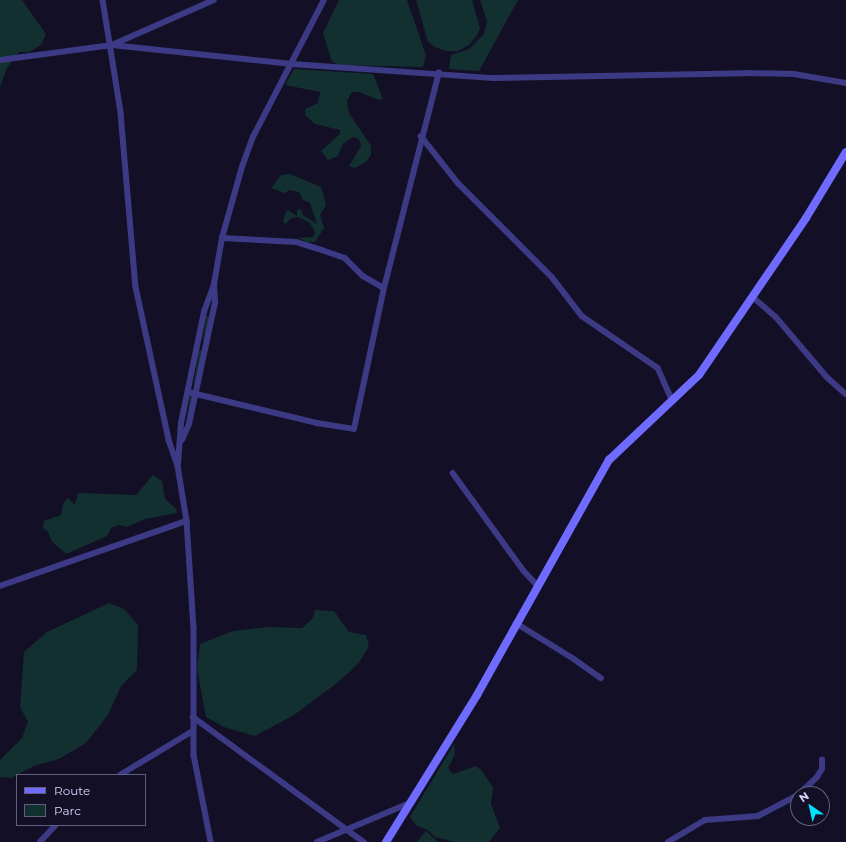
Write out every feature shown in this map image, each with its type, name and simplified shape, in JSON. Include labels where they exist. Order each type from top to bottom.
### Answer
[{"type":"main road","points":[[386,842],[408,804],[477,695],[516,623],[609,460],[699,375],[806,218],[846,152]]},
{"type":"street","points":[[103,0],[112,45],[122,121],[136,287],[169,440],[178,466],[187,520],[194,628],[194,755],[210,842]]},
{"type":"street","points":[[112,45],[214,0]]},
{"type":"street","points":[[180,444],[189,424],[213,314],[214,284],[222,238],[253,137],[324,0]]},
{"type":"street","points":[[0,60],[112,45],[292,64],[494,78],[759,73],[794,74],[846,83]]},
{"type":"street","points":[[188,392],[352,431],[384,288],[405,214],[422,136],[439,73]]},
{"type":"street","points":[[422,136],[458,183],[552,277],[582,316],[658,368],[673,401]]},
{"type":"street","points":[[222,238],[296,242],[322,250],[345,258],[363,276],[384,288]]},
{"type":"street","points":[[178,466],[181,423],[204,312],[214,284]]},
{"type":"street","points":[[753,297],[776,317],[827,377],[846,394]]},
{"type":"street","points":[[204,312],[213,314]]},
{"type":"street","points":[[198,346],[205,348]]},
{"type":"street","points":[[453,473],[524,571],[538,585]]},
{"type":"street","points":[[0,586],[187,520]]},
{"type":"street","points":[[516,623],[574,659],[601,678]]},
{"type":"street","points":[[193,717],[364,842]]},
{"type":"street","points":[[122,774],[193,731]]},
{"type":"street","points":[[808,786],[817,778],[822,770],[822,760]]},
{"type":"street","points":[[668,842],[705,820],[758,816],[790,798]]},
{"type":"street","points":[[317,842],[408,804]]},
{"type":"street","points":[[40,842],[55,826]]},
{"type":"green space","points":[[0,0],[22,0],[46,34],[41,45],[29,52],[19,52],[7,68],[0,87]]},
{"type":"green space","points":[[339,0],[407,0],[426,55],[423,67],[341,65],[332,62],[323,33]]},
{"type":"green space","points":[[416,0],[472,0],[480,28],[477,35],[469,45],[458,51],[446,51],[435,47],[428,42]]},
{"type":"green space","points":[[480,0],[518,0],[479,71],[449,69],[451,55],[469,49],[484,34],[487,21]]},
{"type":"green space","points":[[294,69],[373,74],[383,99],[379,100],[359,92],[352,92],[347,101],[349,113],[371,146],[371,155],[366,162],[355,168],[349,166],[361,146],[359,139],[353,137],[343,144],[338,156],[328,160],[321,151],[340,134],[340,130],[315,124],[305,115],[305,109],[318,103],[320,92],[285,85]]},
{"type":"green space","points":[[290,174],[321,187],[326,205],[320,215],[324,228],[315,242],[307,242],[298,238],[313,237],[315,232],[310,223],[298,217],[292,218],[285,224],[283,221],[288,210],[297,216],[297,210],[301,209],[303,215],[317,224],[310,203],[303,200],[299,192],[290,190],[284,193],[271,188],[281,175]]},
{"type":"green space","points":[[206,317],[210,317],[202,345]]},
{"type":"green space","points":[[199,351],[203,351],[193,389]]},
{"type":"green space","points":[[193,395],[186,424],[190,396]]},
{"type":"green space","points":[[153,475],[162,481],[165,499],[176,509],[177,513],[145,519],[127,527],[119,525],[111,528],[107,536],[66,554],[52,542],[48,532],[43,528],[44,521],[61,515],[63,504],[68,498],[75,505],[78,493],[136,495]]},
{"type":"green space","points":[[109,603],[124,609],[138,625],[137,670],[121,686],[108,715],[86,743],[59,759],[34,766],[16,774],[11,778],[0,777],[0,760],[22,738],[28,722],[20,707],[24,652],[47,632]]},
{"type":"green space","points":[[315,610],[334,611],[349,632],[366,635],[369,646],[358,664],[337,683],[294,715],[255,736],[224,727],[206,717],[197,669],[200,644],[233,631],[268,627],[302,628],[313,618]]},
{"type":"green space","points":[[454,744],[455,754],[448,768],[453,774],[476,766],[483,772],[493,788],[491,804],[500,828],[489,842],[455,842],[435,837],[428,830],[417,826],[410,817]]},
{"type":"green space","points":[[426,831],[438,842],[417,842]]}]
